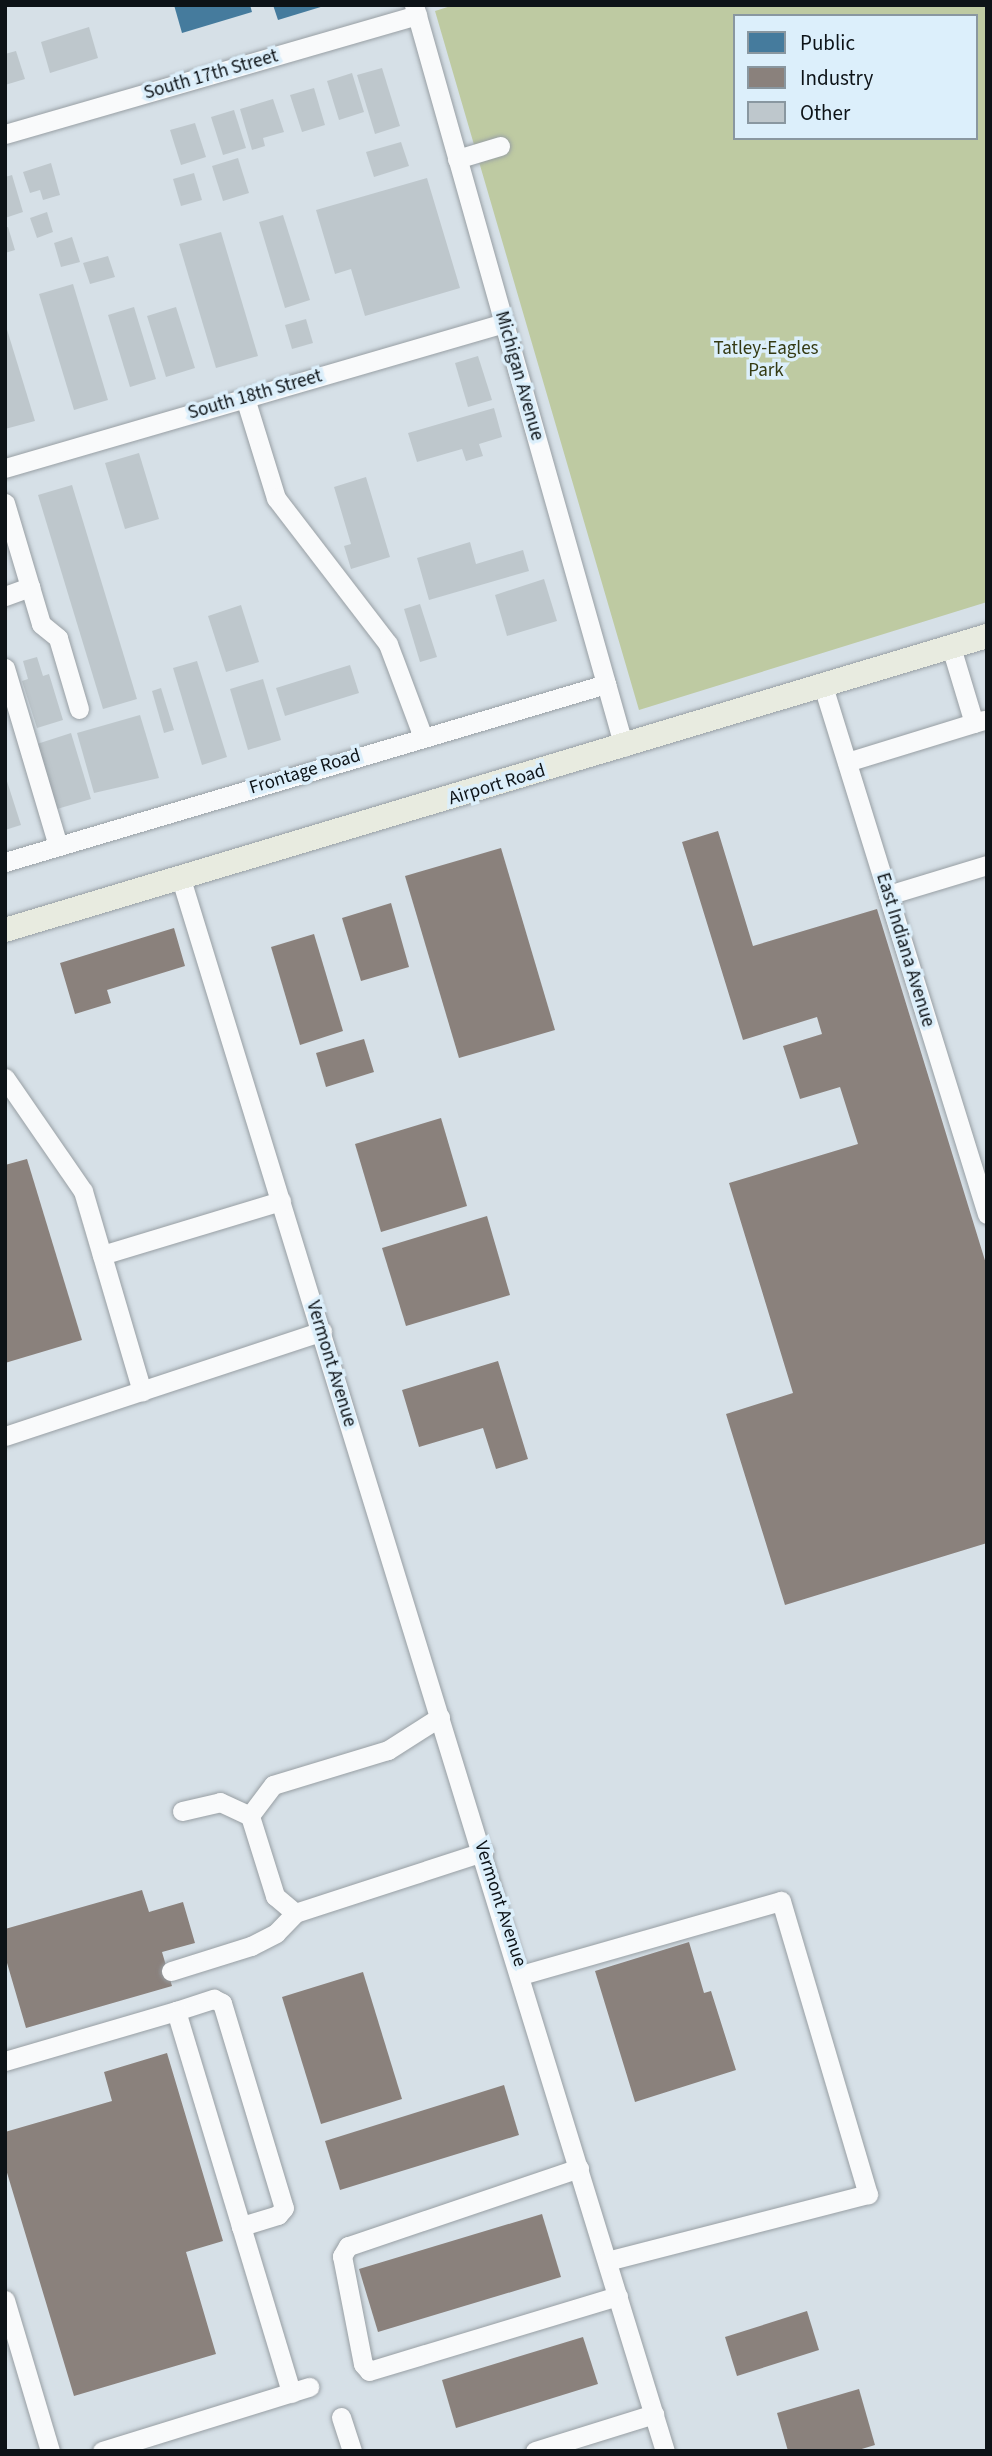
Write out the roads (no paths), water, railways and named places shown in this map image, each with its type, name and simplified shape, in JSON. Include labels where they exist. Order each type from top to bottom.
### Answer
[{"type":"main road","name":"Airport Road","points":[[5,930],[624,747],[987,636]]},
{"type":"street","name":"South 17th Street","points":[[5,134],[415,10]]},
{"type":"street","name":"Michigan Avenue","points":[[415,10],[624,747]]},
{"type":"street","points":[[457,159],[500,146]]},
{"type":"street","name":"South 18th Street","points":[[5,468],[504,323]]},
{"type":"street","points":[[245,398],[276,498],[388,644],[423,737]]},
{"type":"street","points":[[5,503],[41,624],[58,638],[79,709]]},
{"type":"street","points":[[5,596],[30,587]]},
{"type":"street","points":[[847,762],[981,721],[951,647]]},
{"type":"street","points":[[5,668],[58,846]]},
{"type":"street","name":"Frontage Road","points":[[5,862],[606,684]]},
{"type":"street","name":"East Indiana Avenue","points":[[823,686],[987,1214]]},
{"type":"street","points":[[888,895],[987,864]]},
{"type":"street","name":"Vermont Avenue","points":[[181,879],[521,1975],[781,1901],[868,2194],[607,2261]]},
{"type":"street","points":[[5,1078],[83,1191],[142,1391]]},
{"type":"street","points":[[102,1255],[281,1201]]},
{"type":"street","points":[[5,1436],[321,1331]]},
{"type":"street","points":[[250,1816],[272,1786],[388,1750],[440,1717]]},
{"type":"street","points":[[182,1811],[220,1802],[250,1816],[275,1896],[295,1913]]},
{"type":"street","points":[[171,1971],[251,1946],[276,1933],[295,1913],[482,1852]]},
{"type":"street","points":[[521,1975],[665,2451]]},
{"type":"street","points":[[5,2062],[215,1999],[222,2003],[284,2208],[278,2215],[241,2226]]},
{"type":"street","points":[[102,2451],[300,2390],[241,2226],[176,2011]]},
{"type":"street","points":[[579,2168],[348,2246],[342,2256],[363,2364],[369,2371],[618,2296]]},
{"type":"street","points":[[5,2300],[50,2451]]},
{"type":"street","points":[[535,2451],[654,2414]]},
{"type":"street","points":[[341,2417],[352,2451]]},
{"type":"park label","name":"Tatley-Eagles Park","points":[[766,360]]}]
